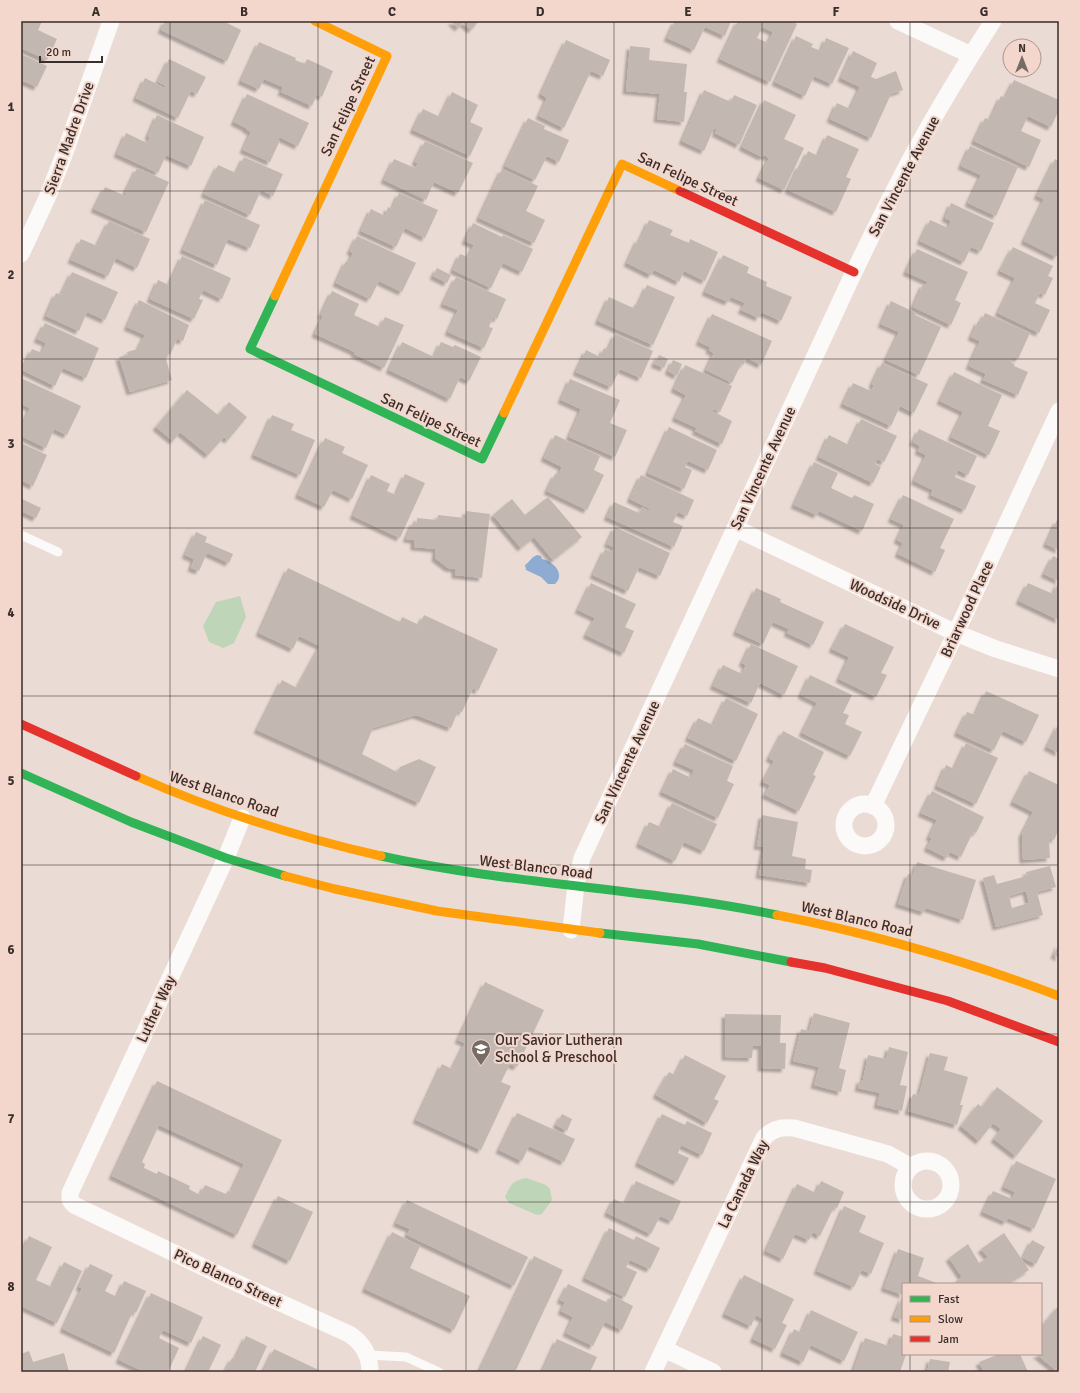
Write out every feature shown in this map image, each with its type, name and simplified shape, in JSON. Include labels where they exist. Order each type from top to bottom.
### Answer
[{"type":"main road","name":"San Felipe Street","points":[[314,21],[387,56],[250,349],[482,459],[622,164],[854,272]]},
{"type":"main road","name":"West Blanco Road","points":[[21,724],[140,779],[242,818],[345,847],[419,864],[486,875],[576,885],[730,906],[838,927],[896,942],[1018,980],[1059,996]]},
{"type":"main road","points":[[21,773],[131,822],[226,858],[279,875],[392,902],[491,919],[571,930],[698,944],[825,968],[948,1001],[1059,1042]]},
{"type":"street","name":"Sierra Madre Drive","points":[[21,254],[47,198],[64,155],[111,21]]},
{"type":"street","points":[[898,21],[971,55]]},
{"type":"street","name":"San Vincente Avenue","points":[[571,930],[576,885],[582,858],[735,528],[854,272],[916,150],[971,55],[993,21]]},
{"type":"street","name":"Briarwood Place","points":[[873,806],[956,633],[1059,411]]},
{"type":"street","name":"Woodside Drive","points":[[735,528],[956,633],[996,649],[1059,669]]},
{"type":"street","name":"Luther Way","points":[[70,1200],[70,1193],[226,858],[242,818]]},
{"type":"street","name":"La Canada Way","points":[[653,1372],[764,1138],[769,1132],[777,1128],[794,1128],[888,1154],[911,1167]]},
{"type":"street","name":"Pico Blanco Street","points":[[70,1200],[74,1205],[228,1279],[349,1334],[362,1344],[369,1366]]},
{"type":"street","points":[[664,1349],[713,1372]]},
{"type":"lane","points":[[21,535],[58,552]]},
{"type":"lane","points":[[369,1366],[406,1357],[439,1372]]},
{"type":"green space","points":[[240,596],[246,617],[234,643],[223,648],[209,642],[203,626],[216,602]]},
{"type":"green space","points":[[526,1178],[546,1185],[550,1189],[552,1200],[542,1214],[537,1215],[509,1203],[505,1197],[512,1184],[518,1180]]},
{"type":"water","points":[[537,555],[541,556],[542,559],[550,562],[557,568],[559,576],[555,584],[548,584],[541,577],[526,570],[525,565]]},
{"type":"building","points":[[21,21],[42,21],[38,30],[57,39],[47,60],[21,48]]},
{"type":"building","points":[[165,21],[223,21],[241,30],[227,61],[161,30]]},
{"type":"building","points":[[451,21],[479,21],[471,30],[463,23],[458,28]]},
{"type":"building","points":[[675,21],[731,21],[725,36],[705,27],[694,50],[667,38]]},
{"type":"building","points":[[738,21],[791,21],[797,24],[770,82],[720,59]],"holes":[[[762,27],[773,32],[768,43],[757,38]]]},
{"type":"building","points":[[796,36],[813,44],[811,47],[821,51],[826,38],[849,48],[832,84],[814,76],[805,96],[775,82]]},
{"type":"building","points":[[566,40],[610,60],[603,76],[591,71],[564,128],[539,116],[547,98],[541,94]]},
{"type":"building","points":[[259,42],[296,58],[295,60],[305,64],[307,59],[333,71],[322,97],[317,94],[312,106],[281,92],[283,87],[264,79],[259,89],[241,81]]},
{"type":"building","points":[[630,46],[650,48],[649,60],[687,64],[684,92],[687,92],[684,122],[657,119],[660,94],[626,91]]},
{"type":"building","points":[[853,51],[877,63],[871,77],[876,79],[896,71],[903,90],[891,94],[871,138],[830,119],[837,103],[850,109],[860,87],[841,78]]},
{"type":"building","points":[[21,54],[47,66],[37,87],[21,80]]},
{"type":"building","points":[[169,59],[206,77],[197,94],[191,91],[178,118],[136,98],[145,78],[165,88],[166,86],[158,82]]},
{"type":"building","points":[[1014,80],[1059,100],[1059,110],[1051,127],[1028,116],[1021,131],[1041,140],[1029,167],[974,141],[985,118],[990,120],[1001,96],[1005,98]]},
{"type":"building","points":[[704,90],[731,102],[734,95],[757,105],[739,145],[715,133],[717,129],[714,128],[704,151],[682,141]]},
{"type":"building","points":[[452,92],[478,105],[470,122],[483,128],[470,156],[413,130],[423,109],[440,117]]},
{"type":"building","points":[[247,94],[309,123],[298,146],[279,137],[278,140],[280,140],[270,162],[243,150],[251,132],[234,122]]},
{"type":"building","points":[[764,100],[796,115],[784,139],[804,148],[784,190],[759,178],[769,158],[764,155],[762,157],[742,147]]},
{"type":"building","points":[[157,115],[204,137],[191,166],[166,155],[158,173],[117,154],[126,133],[147,143],[150,137],[148,136]]},
{"type":"building","points":[[528,118],[545,126],[544,129],[569,140],[559,162],[547,156],[535,180],[505,166]]},
{"type":"building","points":[[827,135],[859,149],[846,177],[851,179],[836,212],[788,190],[799,165],[801,166],[808,151],[818,156]]},
{"type":"building","points":[[425,141],[473,163],[458,193],[434,182],[426,200],[384,180],[394,159],[415,168],[418,163],[415,162]]},
{"type":"building","points":[[970,146],[1018,167],[996,216],[968,203],[981,175],[961,166]]},
{"type":"building","points":[[244,157],[283,174],[273,196],[261,190],[250,215],[204,194],[218,165],[236,173]]},
{"type":"building","points":[[1055,159],[1059,161],[1059,252],[1056,257],[1024,241],[1044,199],[1037,196]]},
{"type":"building","points":[[137,168],[169,182],[146,232],[94,209],[105,187],[126,196],[127,194],[125,193]]},
{"type":"building","points":[[502,169],[538,186],[526,211],[545,220],[534,243],[479,218]]},
{"type":"building","points":[[399,193],[438,210],[425,238],[405,228],[396,247],[361,231],[371,209],[385,216],[388,207],[392,209]]},
{"type":"building","points":[[205,200],[260,225],[250,248],[228,239],[217,265],[183,250]]},
{"type":"building","points":[[951,203],[994,223],[981,251],[971,247],[964,262],[920,241],[930,220],[948,228],[951,221],[945,218]]},
{"type":"building","points":[[649,220],[673,230],[670,235],[689,243],[690,239],[718,252],[705,281],[684,271],[679,282],[654,270],[651,275],[627,263]]},
{"type":"building","points":[[109,221],[150,239],[137,268],[116,258],[108,276],[71,260],[81,239],[97,246]]},
{"type":"building","points":[[473,223],[502,237],[503,235],[533,249],[522,272],[503,263],[491,288],[453,270],[460,254],[468,257],[474,245],[465,241]]},
{"type":"building","points":[[357,236],[416,263],[402,292],[379,281],[370,299],[336,283],[346,261],[349,262],[353,253],[350,251]]},
{"type":"building","points":[[1013,247],[1053,266],[1048,276],[1053,278],[1045,295],[1040,293],[1035,303],[1050,310],[1039,333],[998,313],[1015,278],[1000,271]]},
{"type":"building","points":[[917,249],[968,272],[955,300],[961,303],[951,325],[913,307],[923,284],[926,285],[928,282],[906,272]]},
{"type":"building","points":[[723,255],[749,267],[747,273],[767,282],[766,286],[792,297],[781,321],[761,312],[759,318],[741,310],[745,303],[731,297],[728,302],[705,292]]},
{"type":"building","points":[[182,256],[231,278],[222,299],[203,290],[199,299],[203,300],[194,319],[150,299],[158,280],[169,285]]},
{"type":"building","points":[[437,268],[451,275],[447,283],[433,276]]},
{"type":"building","points":[[72,272],[118,292],[105,320],[87,312],[79,331],[46,316],[56,293],[61,295]]},
{"type":"building","points":[[456,277],[506,299],[497,319],[493,317],[489,327],[493,328],[484,348],[448,332],[458,310],[443,304]]},
{"type":"building","points":[[647,285],[675,297],[653,345],[598,321],[609,297],[633,308],[635,304],[638,305]]},
{"type":"building","points":[[332,291],[359,304],[354,315],[380,327],[385,317],[404,325],[384,368],[354,354],[355,352],[315,334],[323,316],[321,315]]},
{"type":"building","points":[[139,300],[189,325],[183,341],[177,339],[170,355],[168,354],[166,359],[172,380],[130,392],[119,357],[128,355],[127,352],[138,349],[145,335],[127,327]]},
{"type":"building","points":[[891,301],[916,313],[915,315],[941,327],[919,375],[886,360],[899,332],[881,324]]},
{"type":"building","points":[[985,313],[1030,333],[1018,359],[1014,357],[1011,362],[1015,365],[1014,366],[1028,372],[1018,395],[983,380],[986,374],[969,366],[980,341],[971,337],[978,321],[981,322]]},
{"type":"building","points":[[712,314],[772,341],[761,365],[747,358],[743,365],[741,364],[732,383],[706,370],[714,353],[709,350],[710,347],[699,342]]},
{"type":"building","points":[[45,323],[99,348],[86,378],[63,368],[55,386],[22,370],[32,349],[42,353],[46,343],[37,339]]},
{"type":"building","points":[[615,334],[653,351],[641,378],[620,369],[611,387],[576,372],[586,350],[600,357],[604,348],[608,350]]},
{"type":"building","points":[[402,342],[434,357],[441,342],[453,347],[455,345],[481,357],[469,381],[460,377],[450,399],[389,370]]},
{"type":"building","points":[[659,355],[668,359],[664,368],[654,364]]},
{"type":"building","points":[[673,360],[682,364],[677,376],[668,371]]},
{"type":"building","points":[[882,363],[928,384],[914,413],[900,406],[891,426],[843,404],[853,383],[871,391],[874,385],[872,384]]},
{"type":"building","points":[[685,365],[732,386],[720,412],[713,409],[712,411],[732,421],[722,444],[695,431],[697,428],[675,418],[686,395],[674,389]]},
{"type":"building","points":[[954,372],[1002,395],[988,426],[1000,431],[989,455],[951,437],[963,412],[940,401]]},
{"type":"building","points":[[21,378],[81,406],[67,435],[54,429],[46,448],[21,436],[21,428],[30,408],[21,404]]},
{"type":"building","points":[[570,379],[620,400],[610,423],[627,430],[615,457],[569,437],[581,409],[561,400]]},
{"type":"building","points":[[187,390],[218,415],[229,402],[247,417],[228,440],[224,437],[208,455],[180,432],[173,441],[156,427]]},
{"type":"building","points":[[272,415],[294,424],[291,430],[315,440],[300,475],[254,455]]},
{"type":"building","points":[[861,419],[897,436],[884,462],[877,459],[875,464],[881,467],[873,483],[819,457],[829,435],[849,445]]},
{"type":"building","points":[[669,427],[717,450],[708,470],[688,461],[685,467],[692,470],[684,489],[648,473]]},
{"type":"building","points":[[919,429],[977,456],[968,475],[958,470],[955,477],[976,486],[965,510],[931,495],[933,490],[914,481],[926,455],[918,451],[920,446],[913,442]]},
{"type":"building","points":[[555,435],[600,456],[594,470],[604,475],[587,510],[547,491],[555,474],[558,475],[562,467],[544,458]]},
{"type":"building","points":[[325,438],[345,447],[342,453],[368,465],[352,499],[333,490],[324,507],[298,495]]},
{"type":"building","points":[[21,443],[47,455],[33,486],[21,480]]},
{"type":"building","points":[[814,462],[838,473],[831,488],[852,498],[854,495],[874,504],[862,531],[819,511],[817,515],[794,505]]},
{"type":"building","points":[[405,474],[425,483],[400,538],[353,516],[371,475],[390,484],[387,491],[396,495]]},
{"type":"building","points":[[641,475],[694,500],[687,516],[678,512],[673,522],[683,526],[674,547],[607,517],[614,502],[639,513],[642,507],[649,511],[650,509],[630,499]]},
{"type":"building","points":[[903,495],[954,519],[940,548],[945,550],[935,572],[898,554],[903,543],[897,540],[904,525],[891,519]]},
{"type":"building","points":[[548,497],[582,537],[553,560],[534,537],[521,548],[493,515],[512,499],[525,515]]},
{"type":"building","points":[[22,499],[41,508],[36,518],[21,511]]},
{"type":"building","points":[[466,511],[490,514],[482,578],[455,575],[455,569],[448,568],[435,558],[436,549],[414,547],[414,540],[406,539],[413,522],[417,523],[417,518],[437,520],[438,515],[465,518]]},
{"type":"building","points":[[1057,520],[1059,521],[1059,550],[1046,544]]},
{"type":"building","points":[[615,527],[670,553],[660,576],[639,567],[628,591],[593,575],[605,549],[612,552],[614,547],[607,544]]},
{"type":"building","points":[[196,532],[207,537],[205,542],[233,554],[229,563],[207,553],[199,571],[191,568],[194,559],[185,555]]},
{"type":"building","points":[[1053,556],[1059,559],[1059,581],[1044,574]]},
{"type":"building","points":[[288,568],[400,622],[402,617],[419,625],[424,615],[498,649],[478,691],[473,688],[462,712],[458,711],[451,728],[416,715],[373,728],[362,754],[397,772],[400,767],[419,759],[436,767],[419,803],[257,730],[282,680],[297,688],[320,646],[299,636],[293,649],[259,633]]},
{"type":"building","points":[[1059,581],[1059,620],[1019,601],[1028,583],[1053,594]]},
{"type":"building","points":[[591,583],[636,604],[625,627],[634,631],[624,653],[586,635],[595,618],[578,610]]},
{"type":"building","points":[[756,588],[781,599],[780,602],[824,622],[813,645],[787,633],[789,629],[773,622],[763,644],[736,632]]},
{"type":"building","points":[[845,624],[894,647],[881,673],[887,675],[876,697],[839,679],[849,657],[832,649]]},
{"type":"building","points":[[751,644],[798,666],[784,695],[760,683],[751,703],[713,686],[723,665],[742,674],[746,665],[742,663]]},
{"type":"building","points":[[810,675],[852,695],[843,713],[849,715],[845,724],[862,732],[850,756],[802,733],[817,703],[801,695]]},
{"type":"building","points":[[986,691],[1039,715],[1026,742],[1003,731],[994,750],[957,733],[967,712],[975,715]]},
{"type":"building","points":[[726,698],[758,714],[736,761],[688,738],[698,718],[713,725]]},
{"type":"building","points":[[1059,723],[1059,753],[1047,747]]},
{"type":"building","points":[[783,731],[824,752],[813,775],[816,776],[799,811],[765,795],[770,785],[763,782],[774,761],[769,758]]},
{"type":"building","points":[[966,743],[998,758],[976,804],[937,786],[946,765],[954,769]]},
{"type":"building","points":[[685,744],[733,766],[727,781],[734,784],[718,818],[662,792],[673,769],[691,778],[694,770],[676,762]]},
{"type":"building","points":[[1029,771],[1059,785],[1059,829],[1054,840],[1050,838],[1049,841],[1050,858],[1023,860],[1022,834],[1033,812],[1013,802]]},
{"type":"building","points":[[932,791],[984,817],[976,833],[973,832],[961,857],[950,852],[947,858],[927,848],[932,838],[929,837],[937,820],[921,813]]},
{"type":"building","points":[[672,803],[717,824],[704,851],[684,842],[675,861],[639,844],[649,822],[661,827]]},
{"type":"building","points":[[762,815],[798,822],[792,856],[806,859],[805,869],[812,870],[810,883],[759,875],[764,847],[757,846]]},
{"type":"building","points":[[917,862],[976,880],[963,920],[926,908],[924,912],[898,904],[908,874],[913,875]]},
{"type":"building","points":[[1050,866],[1056,887],[1037,892],[1043,915],[996,927],[983,878],[994,875],[997,884],[1027,876],[1026,872]],"holes":[[[1026,891],[1029,903],[1012,908],[1009,896]]]},
{"type":"building","points":[[1059,943],[1059,958],[1054,955]]},
{"type":"building","name":"Our Savior Lutheran School & Preschool","points":[[485,982],[544,1010],[517,1067],[510,1064],[501,1082],[511,1086],[481,1150],[416,1120],[442,1064],[452,1069],[465,1043],[458,1040]]},
{"type":"building","points":[[814,1013],[850,1023],[839,1068],[846,1070],[841,1092],[814,1085],[819,1067],[793,1061],[801,1029],[809,1031]]},
{"type":"building","points":[[725,1014],[781,1015],[780,1043],[786,1043],[785,1069],[761,1068],[761,1046],[753,1046],[752,1058],[725,1057]]},
{"type":"building","points":[[889,1047],[908,1052],[900,1085],[907,1086],[902,1111],[877,1105],[880,1093],[858,1088],[860,1080],[863,1080],[868,1055],[886,1059]]},
{"type":"building","points":[[930,1053],[948,1057],[944,1070],[968,1077],[960,1105],[963,1105],[957,1125],[908,1111],[913,1094],[919,1095]]},
{"type":"building","points":[[685,1055],[726,1076],[714,1099],[719,1101],[707,1123],[656,1095],[669,1072],[675,1075]]},
{"type":"building","points":[[157,1081],[282,1140],[237,1235],[112,1176]],"holes":[[[159,1125],[244,1164],[231,1192],[227,1191],[226,1194],[205,1185],[200,1195],[189,1189],[190,1186],[158,1171],[157,1174],[144,1168],[145,1164],[142,1162]]]},
{"type":"building","points":[[997,1087],[1043,1121],[1016,1156],[994,1139],[1001,1129],[993,1123],[979,1141],[961,1126],[978,1104],[982,1107]]},
{"type":"building","points":[[517,1113],[575,1139],[564,1162],[529,1146],[522,1161],[499,1150]]},
{"type":"building","points":[[562,1114],[572,1119],[567,1131],[556,1125]]},
{"type":"building","points":[[662,1114],[685,1125],[687,1121],[712,1133],[702,1155],[681,1145],[678,1153],[689,1158],[677,1182],[638,1163]]},
{"type":"building","points":[[1016,1161],[1056,1179],[1034,1229],[1008,1218],[1006,1222],[983,1212],[993,1191],[1012,1199],[1015,1192],[1004,1187]]},
{"type":"building","points":[[636,1181],[681,1201],[672,1221],[660,1216],[651,1234],[607,1213],[614,1199],[625,1204]]},
{"type":"building","points":[[821,1181],[844,1192],[837,1208],[834,1207],[820,1236],[813,1232],[809,1240],[795,1234],[783,1259],[766,1251],[797,1184],[816,1193]]},
{"type":"building","points":[[278,1196],[313,1212],[290,1261],[255,1244]]},
{"type":"building","points":[[407,1200],[528,1257],[514,1286],[407,1235],[410,1229],[396,1223]]},
{"type":"building","points":[[844,1206],[866,1216],[859,1232],[884,1243],[871,1274],[862,1270],[854,1287],[817,1271]]},
{"type":"building","points":[[609,1228],[634,1240],[636,1236],[660,1248],[650,1269],[630,1260],[626,1267],[637,1272],[625,1297],[585,1278]]},
{"type":"building","points":[[392,1232],[420,1246],[410,1268],[470,1296],[454,1330],[365,1289]]},
{"type":"building","points":[[1004,1233],[1029,1270],[1009,1283],[957,1283],[956,1281],[962,1277],[949,1258],[968,1244],[979,1263],[988,1257],[981,1249]]},
{"type":"building","points":[[29,1236],[52,1247],[36,1280],[52,1287],[64,1262],[82,1271],[57,1323],[21,1306],[21,1254]]},
{"type":"building","points":[[1032,1240],[1045,1247],[1036,1264],[1023,1258]]},
{"type":"building","points":[[898,1249],[924,1258],[918,1276],[936,1283],[902,1283],[902,1295],[884,1288]]},
{"type":"building","points":[[534,1256],[563,1270],[515,1372],[479,1372]]},
{"type":"building","points":[[90,1264],[113,1275],[105,1291],[117,1297],[124,1281],[146,1291],[136,1313],[133,1311],[114,1353],[63,1329],[82,1288],[79,1287]]},
{"type":"building","points":[[744,1275],[794,1299],[782,1323],[787,1325],[775,1349],[753,1339],[763,1319],[756,1315],[751,1326],[725,1314]]},
{"type":"building","points":[[568,1284],[608,1303],[612,1295],[633,1306],[622,1330],[605,1322],[593,1346],[566,1333],[573,1317],[561,1311],[565,1302],[560,1300]]},
{"type":"building","points":[[151,1293],[203,1317],[191,1343],[163,1330],[159,1338],[179,1348],[168,1372],[145,1372],[119,1360]]},
{"type":"building","points":[[902,1297],[902,1320],[894,1317]]},
{"type":"building","points":[[1059,1305],[1059,1372],[1037,1355],[1042,1355],[1042,1326]]},
{"type":"building","points":[[811,1310],[858,1332],[844,1361],[811,1345],[803,1362],[783,1353],[794,1329],[801,1333]]},
{"type":"building","points":[[893,1334],[902,1337],[902,1355],[906,1355],[900,1372],[853,1372],[865,1338],[889,1346]]},
{"type":"building","points":[[203,1336],[221,1345],[208,1372],[186,1372]]},
{"type":"building","points":[[246,1336],[267,1346],[255,1372],[225,1372],[232,1358],[235,1359]]},
{"type":"building","points":[[557,1339],[597,1357],[590,1372],[542,1372]]},
{"type":"building","points":[[274,1349],[323,1372],[263,1372]]},
{"type":"building","points":[[29,1351],[33,1362],[64,1353],[69,1372],[21,1372],[21,1354]]},
{"type":"building","points":[[997,1355],[1020,1355],[1028,1372],[984,1372],[979,1362]]},
{"type":"building","points":[[930,1359],[950,1362],[948,1372],[927,1372]]},
{"type":"traffic: fast","points":[[275,296],[250,349],[482,459],[504,413]]},
{"type":"traffic: fast","points":[[21,773],[131,822],[226,858],[285,876]]},
{"type":"traffic: fast","points":[[381,856],[479,874],[678,898],[777,915]]},
{"type":"traffic: fast","points":[[600,933],[698,944],[791,962]]},
{"type":"traffic: slow","points":[[275,296],[387,56],[315,21]]},
{"type":"traffic: slow","points":[[504,413],[622,164],[680,191]]},
{"type":"traffic: slow","points":[[136,776],[196,801],[287,832],[381,856]]},
{"type":"traffic: slow","points":[[285,876],[335,889],[437,911],[600,933]]},
{"type":"traffic: slow","points":[[777,915],[849,931],[955,960],[1059,996]]},
{"type":"traffic: jam","points":[[680,191],[854,272]]},
{"type":"traffic: jam","points":[[21,724],[136,776]]},
{"type":"traffic: jam","points":[[791,962],[825,968],[948,1001],[1059,1042]]},
{"type":"place","name":"Our Savior Lutheran School & Preschool","points":[[481,1066]]}]
